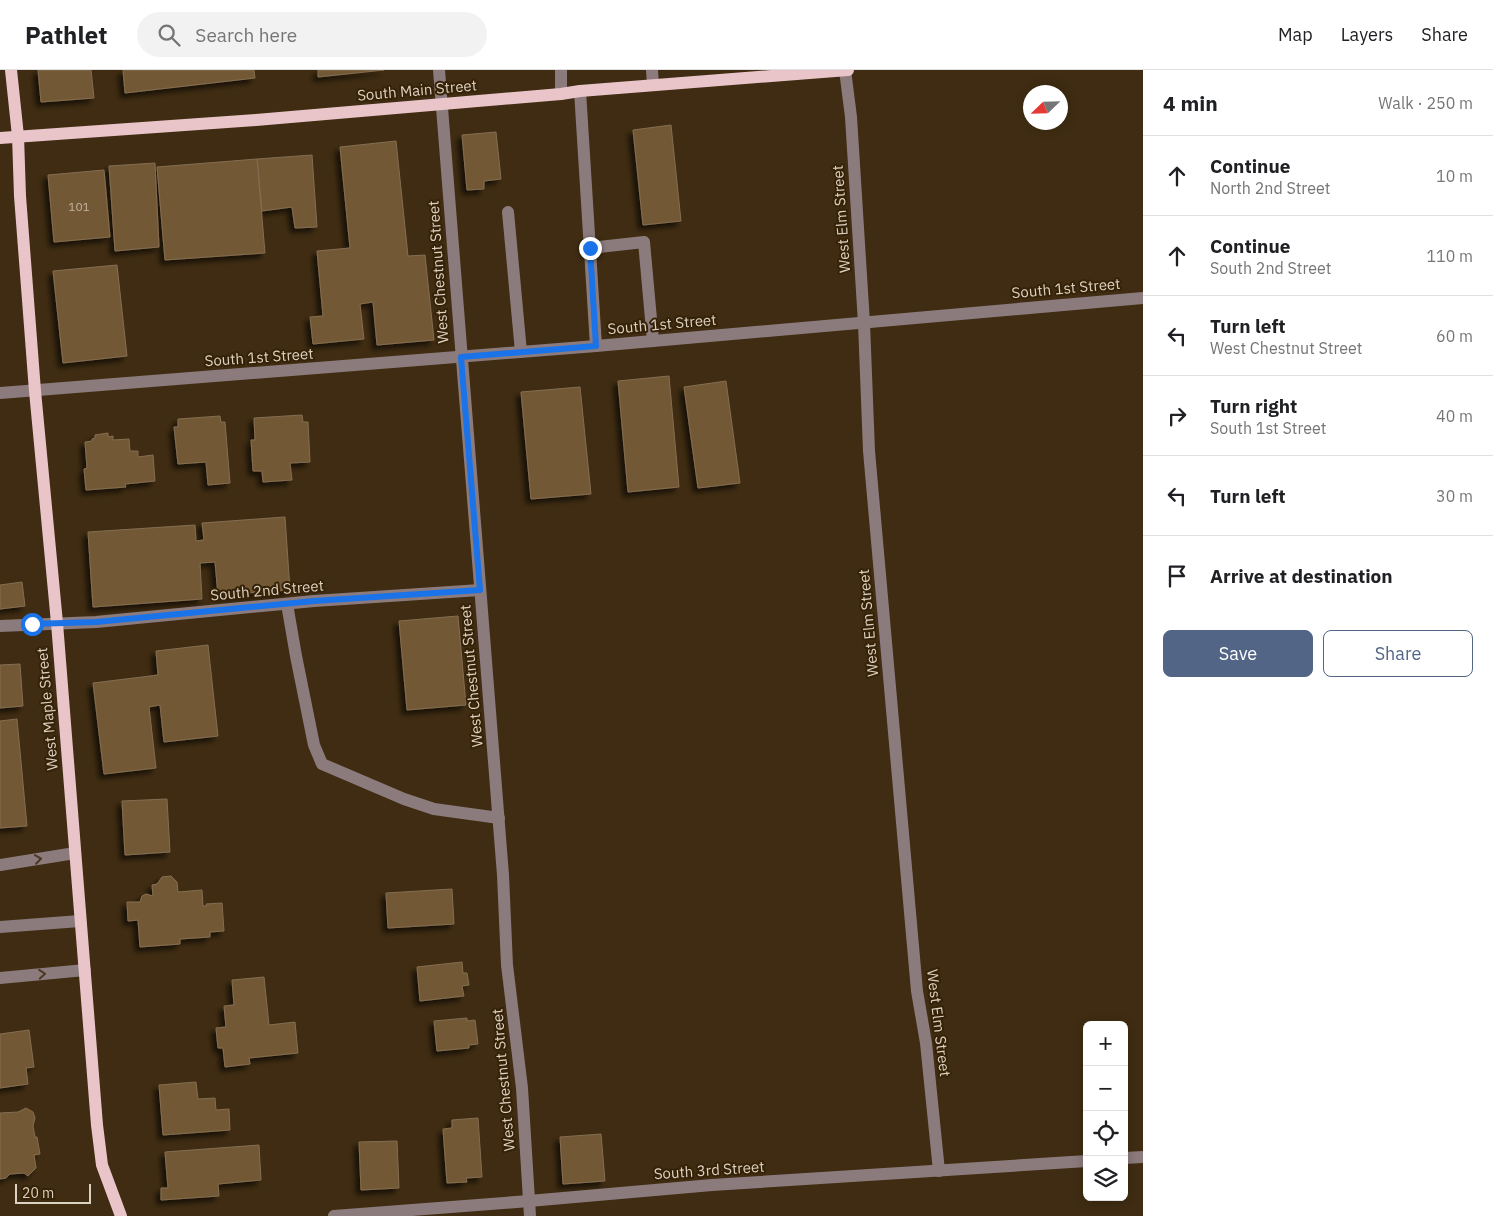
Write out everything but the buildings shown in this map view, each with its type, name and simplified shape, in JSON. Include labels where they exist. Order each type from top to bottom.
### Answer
[{"type":"main road","name":"West Maple Street","points":[[11,70],[18,136],[20,196],[35,391],[57,623],[97,1125],[102,1165],[121,1216]]},
{"type":"main road","name":"South Main Street","points":[[0,138],[256,120],[580,91],[846,70]]},
{"type":"street","name":"West Chestnut Street","points":[[439,70],[504,875],[507,965],[522,1088],[530,1216]]},
{"type":"street","points":[[561,70],[561,94]]},
{"type":"street","points":[[652,70],[653,85]]},
{"type":"street","name":"West Elm Street","points":[[846,70],[851,117],[870,450],[916,972],[926,1043],[939,1172]]},
{"type":"street","points":[[580,91],[596,346]]},
{"type":"street","points":[[508,212],[521,352]]},
{"type":"street","points":[[590,248],[644,242],[653,341]]},
{"type":"street","name":"South 1st Street","points":[[0,393],[596,346],[1143,298]]},
{"type":"street","name":"South 2nd Street","points":[[0,626],[96,622],[287,604],[480,590]]},
{"type":"street","points":[[287,604],[314,745],[322,764],[404,798],[434,808],[499,818]]},
{"type":"street","points":[[0,864],[75,853]]},
{"type":"street","points":[[0,927],[80,921]]},
{"type":"street","points":[[0,978],[84,970]]},
{"type":"street","points":[[1128,1158],[1143,1157]]},
{"type":"street","name":"South 3rd Street","points":[[334,1216],[712,1186],[1083,1161]]},
{"type":"route","points":[[32,624],[96,622],[314,601],[480,590],[461,357],[596,346],[590,248]]}]
